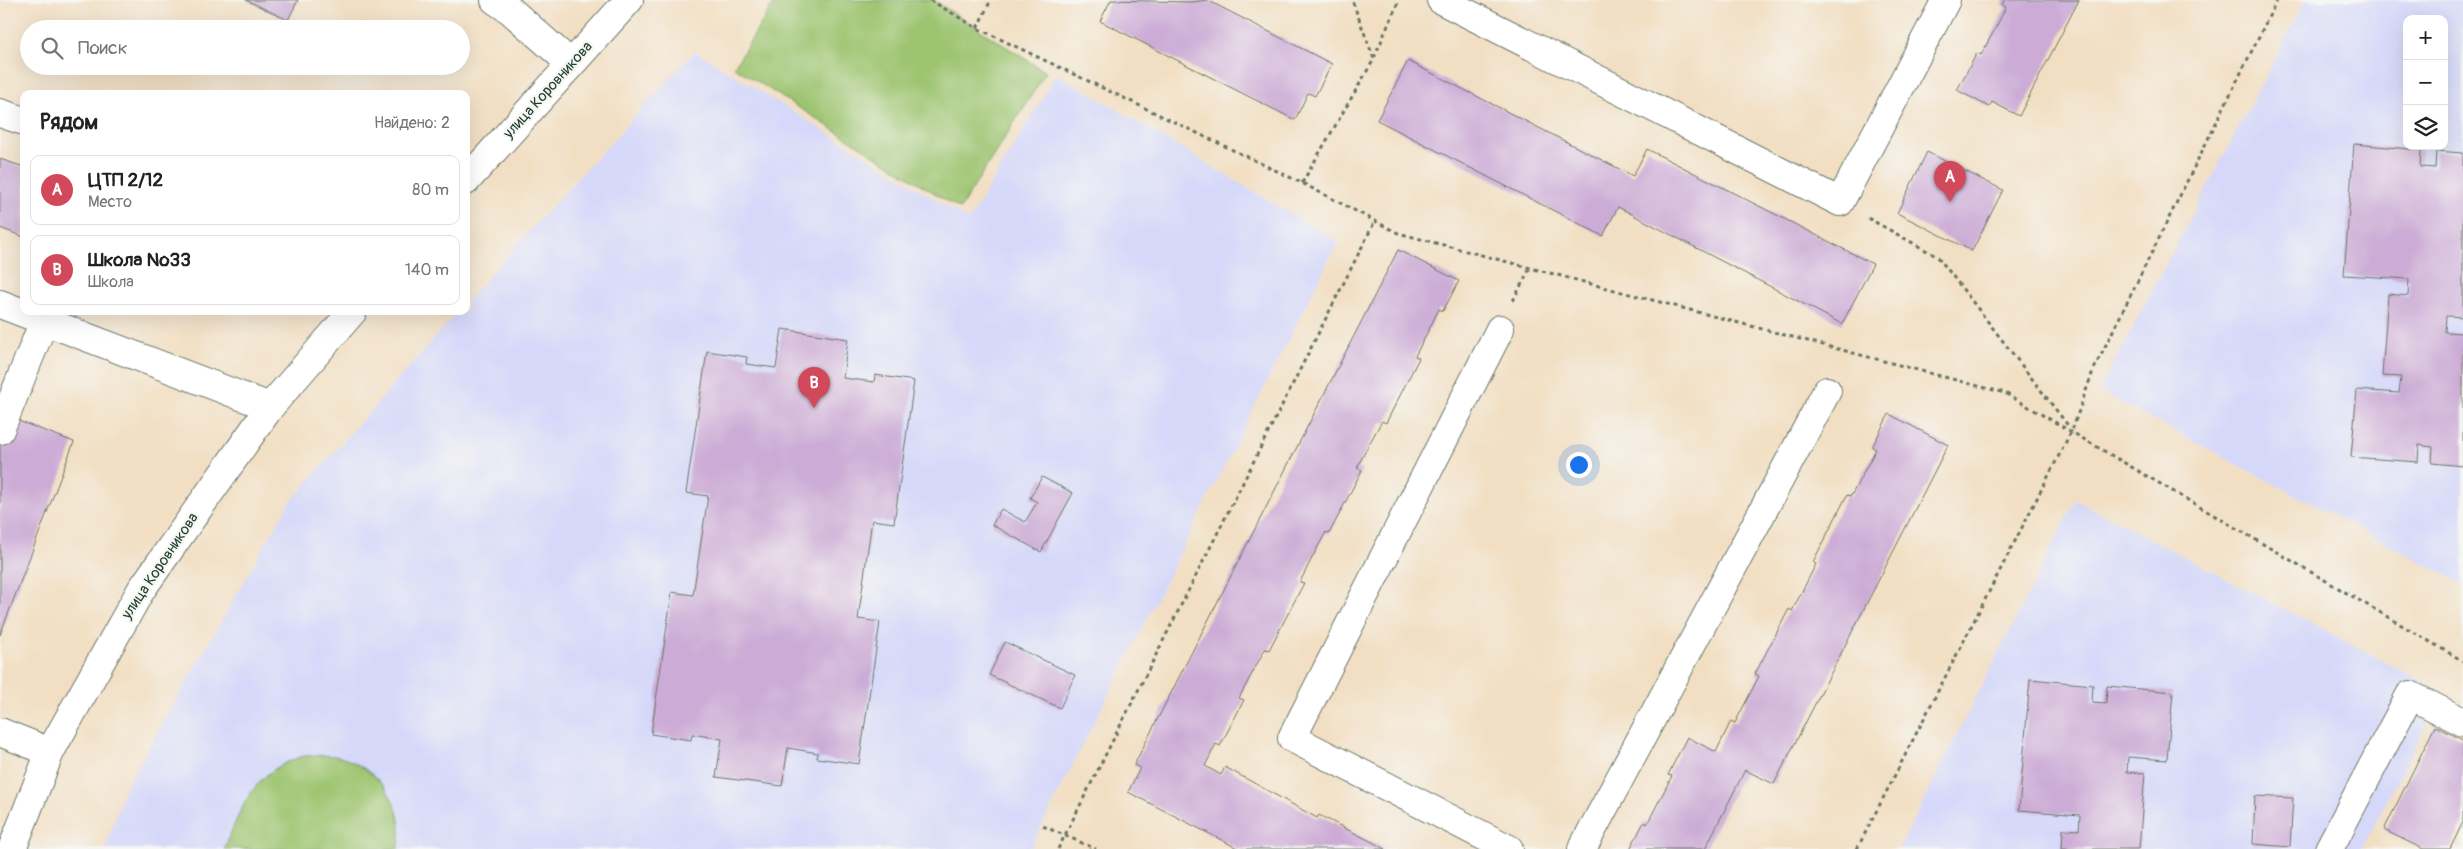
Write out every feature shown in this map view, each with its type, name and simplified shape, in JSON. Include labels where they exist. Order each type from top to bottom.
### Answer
[{"type":"street","points":[[495,0],[510,10],[571,64]]},
{"type":"street","name":"улица Коровникова","points":[[470,177],[629,0]]},
{"type":"street","points":[[1441,0],[1840,202],[1946,0]]},
{"type":"street","points":[[0,113],[20,120]]},
{"type":"street","points":[[0,304],[20,312]]},
{"type":"street","points":[[28,315],[270,407]]},
{"type":"street","name":"улица Коровникова","points":[[12,849],[50,752],[141,590],[270,407],[350,315]]},
{"type":"street","points":[[0,430],[44,321]]},
{"type":"street","points":[[1500,328],[1292,738],[1509,849]]},
{"type":"street","points":[[1582,849],[1827,392]]},
{"type":"street","points":[[2329,849],[2410,695],[2463,722]]},
{"type":"street","points":[[0,732],[50,752]]},
{"type":"path","points":[[930,0],[977,28],[1302,183],[1398,233],[2005,393],[2072,430],[2463,661]]},
{"type":"path","points":[[977,28],[991,0]]},
{"type":"path","points":[[1352,0],[1374,59]]},
{"type":"path","points":[[1302,183],[1374,59],[1399,0]]},
{"type":"path","points":[[1857,849],[2072,430],[2093,371],[2277,0]]},
{"type":"path","points":[[1840,202],[1938,257],[2072,430]]},
{"type":"path","points":[[1058,849],[1374,221]]},
{"type":"path","points":[[1043,826],[1066,834],[1096,849]]},
{"type":"shaded area","points":[[2306,0],[2463,0],[2463,584],[2099,391]]},
{"type":"shaded area","points":[[695,51],[969,220],[1057,74],[1338,242],[1030,849],[105,849],[123,792],[288,505],[454,315],[470,315],[470,298]]},
{"type":"shaded area","points":[[2076,500],[2443,692],[2362,849],[1899,849]]},
{"type":"green space","points":[[776,0],[933,0],[1046,72],[960,209],[734,67]]},
{"type":"green space","points":[[326,755],[339,757],[353,762],[378,780],[387,791],[399,819],[398,849],[224,849],[244,804],[261,780],[287,762],[304,756]]},
{"type":"building","points":[[246,0],[298,0],[288,20]]},
{"type":"building","points":[[1111,0],[1193,2],[1207,0],[1332,64],[1315,96],[1308,93],[1295,120],[1100,21]]},
{"type":"building","points":[[2004,0],[2079,0],[2019,116],[1992,102],[1989,107],[1957,90],[1977,53],[1981,55],[1994,31],[2006,7],[2002,5]]},
{"type":"building","points":[[1408,61],[1633,176],[1647,149],[1873,264],[1842,324],[1618,207],[1603,236],[1377,120]]},
{"type":"building","points":[[2354,144],[2403,148],[2403,150],[2421,150],[2420,167],[2435,168],[2436,151],[2463,153],[2463,317],[2446,316],[2445,332],[2463,333],[2463,466],[2432,463],[2433,447],[2419,445],[2418,462],[2351,457],[2357,390],[2399,393],[2401,377],[2382,376],[2388,294],[2408,296],[2409,279],[2344,275]]},
{"type":"building","points":[[1927,152],[2003,190],[1972,251],[1897,213]]},
{"type":"building","points":[[0,159],[20,166],[20,236],[0,228]]},
{"type":"building","points":[[1398,250],[1459,281],[1443,311],[1439,309],[1415,356],[1419,358],[1386,423],[1382,421],[1357,468],[1362,470],[1329,534],[1326,532],[1313,556],[1300,582],[1304,583],[1269,650],[1265,649],[1239,698],[1244,700],[1220,746],[1216,744],[1205,766],[1221,775],[1225,767],[1317,818],[1319,815],[1386,849],[1239,849],[1128,792],[1140,768],[1134,765]]},
{"type":"building","points":[[782,329],[848,339],[843,378],[874,382],[875,375],[914,381],[894,523],[872,520],[858,619],[880,622],[859,764],[817,758],[818,753],[788,748],[782,786],[716,777],[722,739],[692,734],[691,740],[651,734],[672,592],[693,595],[708,496],[686,493],[707,351],[747,357],[746,364],[776,368]]},
{"type":"building","points":[[1889,414],[1948,445],[1774,784],[1745,770],[1705,849],[1630,849],[1644,822],[1647,824],[1672,776],[1668,775],[1687,737],[1716,752],[1731,721],[1735,723],[1759,676],[1755,674],[1789,609],[1792,611],[1816,564],[1813,562],[1847,495],[1851,496],[1876,449],[1872,447]]},
{"type":"building","points":[[8,417],[74,442],[0,635],[0,439]]},
{"type":"building","points":[[1042,477],[1073,493],[1041,552],[992,525],[1001,509],[1025,522],[1037,502],[1030,498]]},
{"type":"building","points":[[1005,642],[1075,675],[1060,708],[989,675]]},
{"type":"building","points":[[2030,679],[2093,685],[2092,702],[2106,703],[2107,686],[2173,692],[2167,760],[2128,757],[2127,772],[2145,773],[2139,849],[2062,849],[2063,829],[2079,830],[2080,815],[2019,810]]},
{"type":"building","points":[[2435,726],[2463,740],[2463,822],[2450,849],[2423,849],[2384,830]]},
{"type":"building","points":[[2255,796],[2293,798],[2290,847],[2253,844]]},
{"type":"place","name":"ЦТП 2/12","points":[[1950,202]]},
{"type":"place","name":"Школа №33","points":[[814,408]]}]
